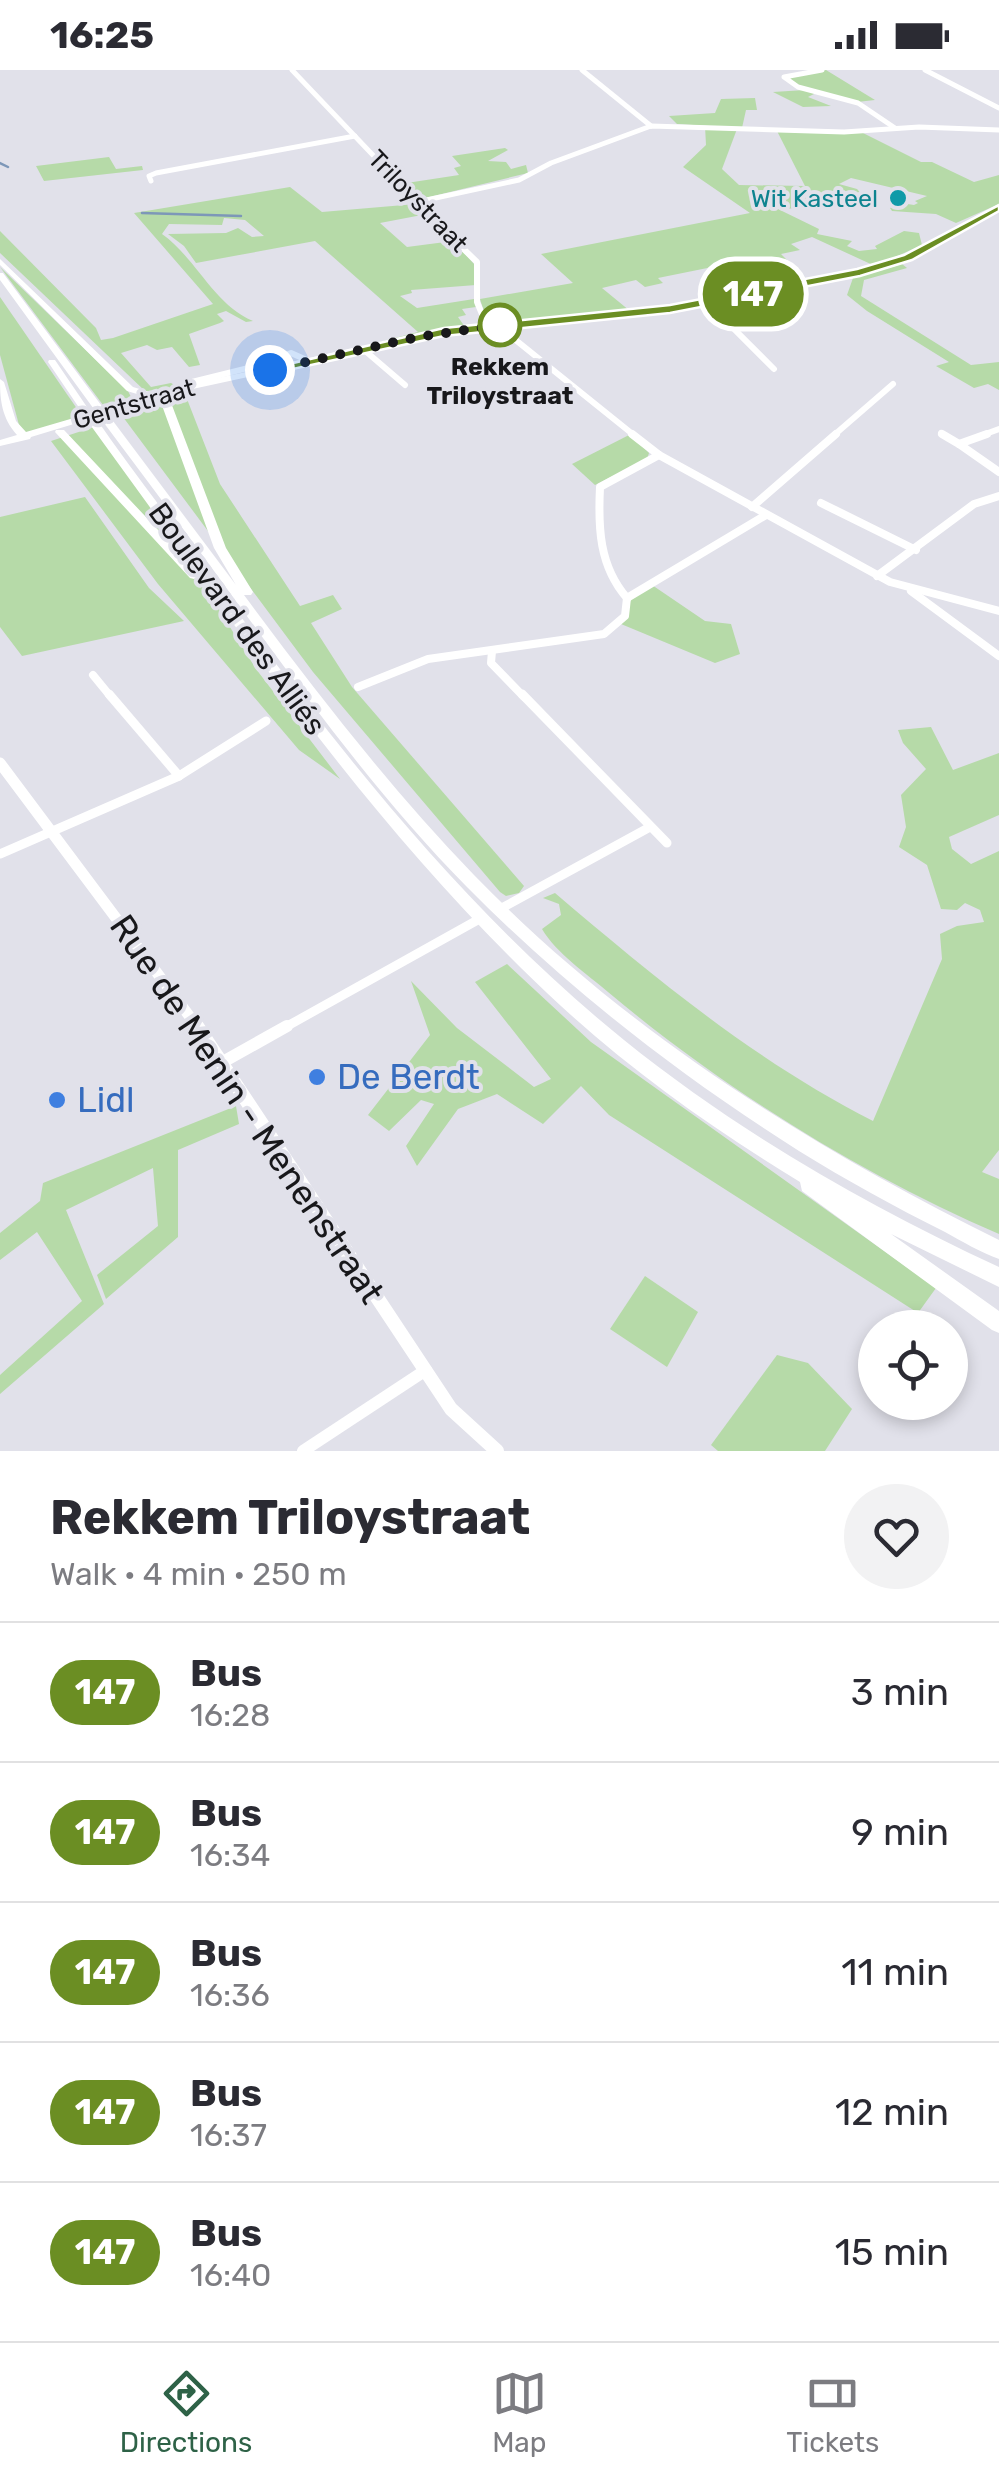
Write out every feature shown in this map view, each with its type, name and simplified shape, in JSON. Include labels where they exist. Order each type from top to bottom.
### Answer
[{"type":"highway","points":[[161,398],[220,548],[248,593],[252,612]]},
{"type":"highway","name":"Boulevard des Alliés","points":[[102,417],[230,611],[319,733],[386,816],[492,913]]},
{"type":"highway","name":"Boulevard des Alliés","points":[[102,417],[330,717],[492,913]]},
{"type":"highway","points":[[63,428],[230,611]]},
{"type":"highway","points":[[492,913],[568,1002],[657,1076],[999,1323]]},
{"type":"highway","points":[[492,913],[684,1068],[743,1109],[904,1204],[999,1250]]},
{"type":"highway","points":[[731,1128],[818,1183],[999,1277]]},
{"type":"main road","points":[[10,420],[3,444],[40,437],[161,398],[363,348],[492,326],[708,303],[879,267],[908,257],[999,208]]},
{"type":"main road","points":[[0,261],[130,389],[161,398]]},
{"type":"main road","points":[[0,276],[102,417]]},
{"type":"main road","points":[[0,286],[102,417]]},
{"type":"main road","points":[[0,382],[10,420],[24,436],[40,437]]},
{"type":"main road","points":[[130,389],[131,406]]},
{"type":"main road","name":"Gentstraat","points":[[3,444],[131,406]]},
{"type":"street","name":"Triloystraat","points":[[292,70],[478,264],[477,302],[492,326]]},
{"type":"street","points":[[582,70],[651,126]]},
{"type":"street","points":[[822,70],[784,77],[798,87],[858,103],[895,128]]},
{"type":"street","points":[[925,70],[999,108]]},
{"type":"street","points":[[416,202],[518,180],[551,163],[651,126],[710,125],[794,131],[999,130]]},
{"type":"street","name":"Triloystraat","points":[[152,181],[149,176],[156,173],[354,136]]},
{"type":"street","points":[[708,303],[774,370]]},
{"type":"street","points":[[492,326],[659,455],[766,516],[878,576],[910,589],[999,612]]},
{"type":"street","points":[[363,348],[406,385]]},
{"type":"street","name":"Gentstraat","points":[[188,382],[264,364],[292,353],[309,361]]},
{"type":"street","points":[[752,507],[893,384]]},
{"type":"street","points":[[959,444],[999,429]]},
{"type":"street","points":[[941,432],[999,472]]},
{"type":"street","points":[[628,598],[615,584],[603,556],[600,487],[659,455]]},
{"type":"street","points":[[878,576],[974,504],[999,496]]},
{"type":"street","points":[[820,503],[916,550]]},
{"type":"street","points":[[358,687],[428,659],[604,634],[621,622],[628,598],[766,516]]},
{"type":"street","points":[[910,589],[999,656]]},
{"type":"street","points":[[492,651],[491,663],[667,843]]},
{"type":"street","points":[[93,676],[179,776]]},
{"type":"street","points":[[0,854],[179,776],[266,721]]},
{"type":"street","name":"Rue de Menin - Menenstraat","points":[[0,763],[221,1063],[451,1408],[497,1451]]},
{"type":"street","points":[[221,1063],[650,827]]},
{"type":"street","points":[[303,1451],[426,1370]]},
{"type":"green space","points":[[826,70],[875,100],[857,102],[820,91],[808,97],[831,106],[803,107],[773,92],[805,90],[785,77]]},
{"type":"green space","points":[[755,98],[757,110],[746,110],[742,128],[677,124],[669,116],[715,113],[721,99]]},
{"type":"green space","points":[[705,126],[737,129],[722,169],[739,185],[805,186],[777,131],[863,133],[921,162],[932,162],[974,182],[999,175],[999,204],[956,223],[936,214],[892,211],[890,208],[901,203],[914,205],[927,196],[851,178],[839,184],[857,189],[865,198],[780,210],[819,229],[817,234],[852,241],[847,246],[859,251],[877,249],[875,246],[904,231],[919,233],[922,245],[875,266],[812,237],[791,244],[800,250],[781,254],[787,260],[747,269],[737,262],[658,278],[663,283],[645,287],[636,280],[602,288],[630,311],[497,323],[486,318],[480,299],[573,283],[541,254],[750,213],[683,167],[706,145]]},
{"type":"green space","points":[[508,150],[488,161],[506,162],[511,169],[526,165],[528,173],[417,200],[400,184],[459,175],[454,168],[461,166],[452,156]]},
{"type":"green space","points":[[109,157],[116,169],[142,166],[143,170],[44,181],[36,166]]},
{"type":"green space","points":[[290,187],[322,212],[416,204],[427,214],[380,223],[407,247],[453,241],[475,265],[476,285],[411,290],[412,293],[400,296],[417,308],[474,299],[476,307],[462,309],[466,315],[458,317],[465,327],[364,346],[418,332],[315,241],[196,263],[184,246],[168,234],[226,233],[238,228],[252,237],[264,236],[245,220],[224,218],[222,225],[169,224],[162,234],[227,304],[253,321],[246,322],[226,311],[217,314],[224,321],[189,334],[200,365],[189,367],[172,347],[157,350],[147,345],[121,353],[151,387],[171,383],[176,386],[161,392],[145,391],[0,253],[0,231],[96,328],[101,340],[113,338],[213,304],[134,213]]},
{"type":"green space","points":[[902,264],[907,268],[864,280],[861,296],[971,365],[999,362],[999,390],[988,384],[974,388],[936,366],[949,362],[847,295],[853,278]]},
{"type":"green space","points":[[0,267],[128,391],[132,399],[106,409]]},
{"type":"green space","points":[[0,297],[82,416],[30,432],[24,432],[19,425],[0,355]]},
{"type":"green space","points":[[187,399],[220,484],[300,606],[333,595],[342,609],[311,623],[352,687],[524,886],[519,893],[506,896],[500,892],[313,672],[123,417]]},
{"type":"green space","points":[[97,426],[153,503],[256,669],[340,779],[299,750],[158,584],[51,441]]},
{"type":"green space","points":[[631,434],[649,453],[647,459],[595,485],[572,464]]},
{"type":"green space","points":[[85,497],[149,588],[184,621],[22,656],[0,627],[0,517]]},
{"type":"green space","points":[[652,585],[705,621],[731,624],[740,654],[715,663],[621,624],[632,597]]},
{"type":"green space","points":[[931,727],[953,770],[999,753],[999,815],[949,837],[952,849],[971,864],[999,851],[999,1150],[982,1172],[999,1179],[999,1234],[845,1157],[746,1095],[652,1028],[555,946],[542,929],[561,915],[559,904],[543,898],[555,893],[668,987],[747,1045],[873,1121],[942,959],[940,934],[957,926],[984,922],[980,910],[965,903],[957,910],[941,909],[927,865],[899,847],[906,827],[901,795],[926,769],[903,743],[898,730]]},
{"type":"green space","points":[[507,964],[591,1042],[936,1288],[920,1310],[913,1310],[609,1115],[581,1086],[543,1124],[497,1094],[458,1109],[417,1166],[406,1146],[434,1104],[421,1100],[389,1131],[368,1115],[430,1035],[411,981],[457,1028],[534,1087],[551,1079],[475,982]]},
{"type":"green space","points":[[236,1106],[239,1124],[178,1150],[178,1237],[106,1299],[97,1275],[158,1226],[153,1168],[66,1210],[104,1304],[0,1394],[0,1375],[82,1301],[37,1232],[0,1260],[0,1233],[40,1201],[43,1183]]},
{"type":"green space","points":[[645,1276],[698,1312],[667,1367],[610,1329]]},
{"type":"green space","points":[[777,1355],[808,1363],[852,1409],[825,1451],[718,1451],[711,1445]]},
{"type":"waterway","points":[[0,163],[8,167]]},
{"type":"waterway","points":[[142,213],[241,216]]},
{"type":"bus line","name":"147","points":[[270,370],[444,332],[670,309],[860,272],[908,257],[999,208]]},
{"type":"place","name":"Wit Kasteel","points":[[898,198]]},
{"type":"place","name":"Rekkem Triloystraat","points":[[500,325]]},
{"type":"place","name":"De Berdt","points":[[317,1077]]},
{"type":"place","name":"Lidl","points":[[57,1100]]},
{"type":"route","points":[[270,370],[418,337],[500,325]]}]
